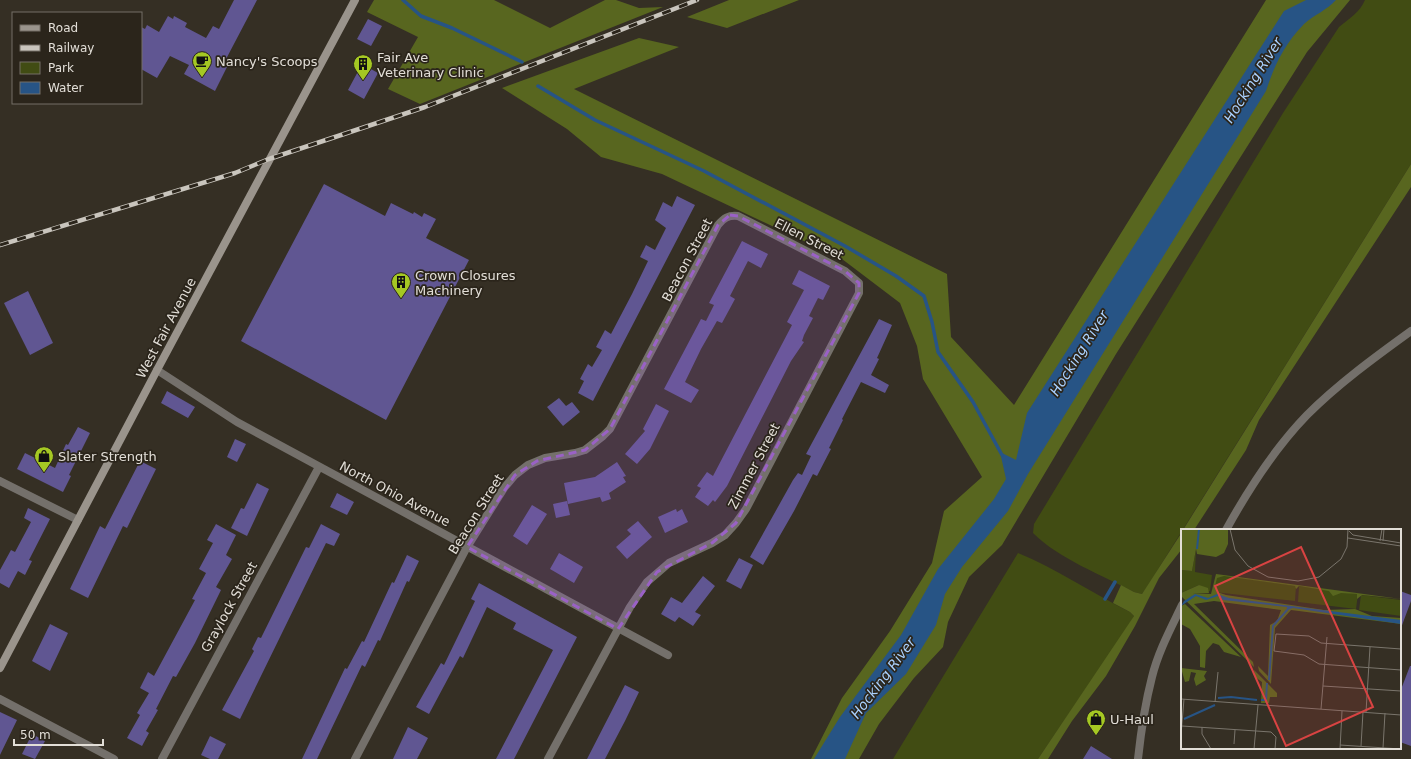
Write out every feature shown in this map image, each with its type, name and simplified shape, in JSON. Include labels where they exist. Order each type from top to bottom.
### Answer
[{"type":"street","name":"West Fair Avenue","points":[[0,668],[354,0]]},
{"type":"street","name":"Beacon Street","points":[[355,759],[467,547],[504,488],[514,475],[536,461],[585,450],[599,440],[610,429],[718,225],[723,219],[730,216],[738,216]]},
{"type":"street","name":"Ellen Street","points":[[738,216],[845,271],[858,283],[859,293]]},
{"type":"street","name":"Zimmer Street","points":[[548,759],[639,593],[657,572],[678,558],[712,543],[725,535],[736,523],[754,494],[859,293]]},
{"type":"street","points":[[1227,529],[1263,470],[1306,416],[1332,391],[1411,331]]},
{"type":"street","name":"North Ohio Avenue","points":[[157,370],[237,422],[668,655]]},
{"type":"street","name":"Graylock Street","points":[[162,759],[319,467]]},
{"type":"street","points":[[0,481],[78,520]]},
{"type":"street","points":[[1138,759],[1143,718],[1152,676],[1167,637],[1181,607]]},
{"type":"street","points":[[0,700],[114,759]]},
{"type":"highlighted area","points":[[730,215],[738,216],[845,271],[859,283],[859,293],[736,523],[712,543],[657,572],[618,629],[467,547],[515,475],[537,461],[585,450],[610,429],[718,225]]},
{"type":"green space","points":[[374,0],[494,0],[550,28],[605,0],[616,0],[639,8],[663,7],[420,104],[388,89],[418,37],[367,12]]},
{"type":"green space","points":[[729,0],[799,0],[727,28],[687,17]]},
{"type":"green space","points":[[1266,0],[1350,0],[1307,52],[1116,354],[1002,545],[969,577],[948,622],[943,647],[914,678],[879,724],[859,759],[811,759],[842,698],[890,631],[932,563],[944,511],[982,477],[923,379],[917,346],[900,303],[842,259],[662,174],[601,157],[567,129],[502,88],[639,38],[679,47],[574,89],[947,274],[951,337],[1014,405]]},
{"type":"green space","points":[[1365,0],[1411,0],[1411,164],[1183,529],[1181,529],[1181,533],[1147,587],[1142,594],[1134,592],[1081,566],[1055,551],[1033,533],[1034,524],[1283,113],[1339,27],[1357,12]]},
{"type":"green space","points":[[1411,164],[1411,187],[1259,420],[1246,450],[1195,529],[1184,529]]},
{"type":"green space","points":[[1181,534],[1181,550],[1159,578],[1135,626],[1106,676],[1072,721],[1048,759],[1038,759],[1134,616],[1130,612],[1113,603],[1121,585],[1134,592],[1142,594]]},
{"type":"green space","points":[[1018,553],[1047,566],[1130,612],[1134,616],[1128,627],[1038,759],[893,759]]},
{"type":"water","name":"Hocking River","points":[[1306,0],[1336,0],[1329,7],[1304,24],[1291,39],[1277,64],[1266,91],[1028,474],[1008,511],[962,567],[945,594],[936,625],[906,674],[866,713],[845,759],[814,759],[840,717],[901,635],[938,569],[994,499],[1006,479],[1000,452],[1016,460],[1027,413],[1284,11]]},
{"type":"building","points":[[234,0],[257,0],[225,61],[229,63],[215,91],[184,74],[189,65],[170,56],[157,78],[142,70],[142,28],[145,29],[147,25],[159,32],[168,16],[173,19],[174,16],[187,23],[185,27],[206,38],[213,26],[219,29]]},
{"type":"building","points":[[368,19],[382,26],[371,46],[357,39]]},
{"type":"building","name":"Fair Ave Veterinary Clinic","points":[[362,64],[378,73],[364,99],[348,90]]},
{"type":"building","name":"Crown Closures Machinery","points":[[324,184],[385,216],[391,203],[413,214],[414,212],[422,217],[424,213],[436,219],[426,238],[469,260],[386,420],[241,341]]},
{"type":"building","points":[[677,196],[695,205],[593,401],[578,393],[584,381],[580,379],[588,364],[592,367],[602,350],[596,347],[605,330],[611,334],[632,294],[648,261],[640,257],[646,245],[655,250],[666,228],[655,220],[663,202],[672,207]]},
{"type":"building","points":[[742,241],[768,254],[761,268],[748,261],[730,296],[735,299],[722,323],[717,321],[701,349],[685,382],[699,390],[691,403],[664,389],[701,319],[706,321],[714,305],[709,303]]},
{"type":"building","points":[[799,270],[830,286],[823,300],[818,298],[809,316],[813,318],[804,335],[802,341],[804,342],[791,361],[727,486],[715,502],[713,500],[708,506],[695,497],[701,488],[697,486],[707,472],[713,476],[792,325],[787,322],[804,290],[792,284]]},
{"type":"building","points":[[28,291],[53,343],[30,355],[4,303]]},
{"type":"building","points":[[879,319],[892,325],[871,375],[889,385],[885,393],[861,382],[842,419],[843,420],[829,448],[831,449],[817,476],[813,474],[763,565],[750,557],[793,480],[798,473],[802,475],[811,456],[806,454]]},
{"type":"building","points":[[167,391],[195,407],[188,418],[161,403]]},
{"type":"building","points":[[559,398],[566,406],[572,402],[580,412],[563,426],[547,407]]},
{"type":"building","points":[[656,404],[669,411],[650,449],[637,464],[625,454],[645,431],[643,429]]},
{"type":"building","points":[[78,427],[90,433],[69,475],[71,476],[63,492],[17,469],[25,453],[55,468],[66,444],[68,445]]},
{"type":"building","points":[[235,439],[246,444],[237,462],[227,457]]},
{"type":"building","points":[[140,461],[156,469],[127,528],[123,526],[88,598],[70,589],[100,526],[105,529]]},
{"type":"building","points":[[617,462],[626,476],[623,477],[626,482],[609,493],[611,499],[602,502],[600,497],[568,504],[564,483],[595,477]]},
{"type":"building","points":[[257,483],[269,489],[247,536],[231,528],[241,508],[244,509]]},
{"type":"building","points":[[337,493],[354,502],[347,515],[330,507]]},
{"type":"building","points":[[567,501],[570,515],[556,518],[553,504]]},
{"type":"building","points":[[532,505],[547,514],[527,545],[513,536]]},
{"type":"building","points":[[28,508],[50,519],[29,560],[32,561],[25,575],[18,571],[9,588],[0,583],[0,570],[11,550],[15,552],[31,522],[24,518]]},
{"type":"building","points":[[676,509],[677,512],[682,509],[688,522],[665,533],[658,517]]},
{"type":"building","points":[[638,521],[652,537],[627,559],[616,547],[631,534],[627,530]]},
{"type":"building","points":[[216,524],[236,535],[226,555],[232,559],[216,587],[221,590],[195,643],[176,677],[173,676],[156,709],[158,710],[146,731],[149,733],[142,746],[127,738],[140,715],[137,713],[149,693],[140,688],[148,672],[154,676],[195,600],[192,599],[206,573],[199,569],[213,543],[207,540]]},
{"type":"building","points":[[321,524],[340,534],[334,546],[326,543],[240,719],[222,710],[254,651],[252,649],[258,637],[261,638],[306,547],[309,548]]},
{"type":"building","points":[[559,553],[583,567],[574,583],[550,569]]},
{"type":"building","points":[[407,555],[419,561],[409,582],[407,581],[380,641],[378,640],[365,667],[362,665],[317,759],[302,759],[345,668],[347,669],[362,641],[364,642],[392,582],[394,583]]},
{"type":"building","points":[[739,558],[753,565],[741,589],[726,581]]},
{"type":"building","points":[[703,576],[715,586],[695,612],[701,615],[693,626],[679,617],[675,622],[661,614],[671,597],[682,603]]},
{"type":"building","points":[[479,583],[577,637],[514,759],[496,759],[553,650],[513,629],[516,623],[487,607],[463,658],[460,656],[429,714],[416,707],[441,663],[444,665],[475,601],[471,599]]},
{"type":"building","points":[[1401,591],[1411,595],[1411,601],[1401,628]]},
{"type":"building","points":[[50,624],[68,633],[50,671],[32,661]]},
{"type":"building","points":[[1411,666],[1411,746],[1401,742],[1401,689]]},
{"type":"building","points":[[625,685],[639,692],[625,721],[605,759],[587,759]]},
{"type":"building","points":[[0,712],[17,720],[0,755]]},
{"type":"building","points":[[408,727],[428,738],[417,759],[393,759]]},
{"type":"building","points":[[32,734],[45,741],[35,759],[22,754]]},
{"type":"building","points":[[210,736],[226,744],[218,759],[210,759],[201,755]]},
{"type":"building","points":[[1091,746],[1112,759],[1083,759]]},
{"type":"waterway","points":[[403,0],[421,16],[452,28],[522,62]]},
{"type":"waterway","points":[[538,86],[595,120],[704,171],[845,246],[896,276],[924,296],[932,322],[938,352],[973,402],[1002,455]]},
{"type":"waterway","points":[[1105,599],[1115,582]]},
{"type":"railway","points":[[0,245],[235,173],[269,159],[425,107],[697,0]]},
{"type":"place","name":"Nancy's Scoops","points":[[202,78]]},
{"type":"place","name":"Fair Ave Veterinary Clinic","points":[[363,81]]},
{"type":"place","name":"Crown Closures Machinery","points":[[401,299]]},
{"type":"place","name":"Slater Strength","points":[[44,473]]},
{"type":"place","name":"U-Haul","points":[[1096,736]]}]
